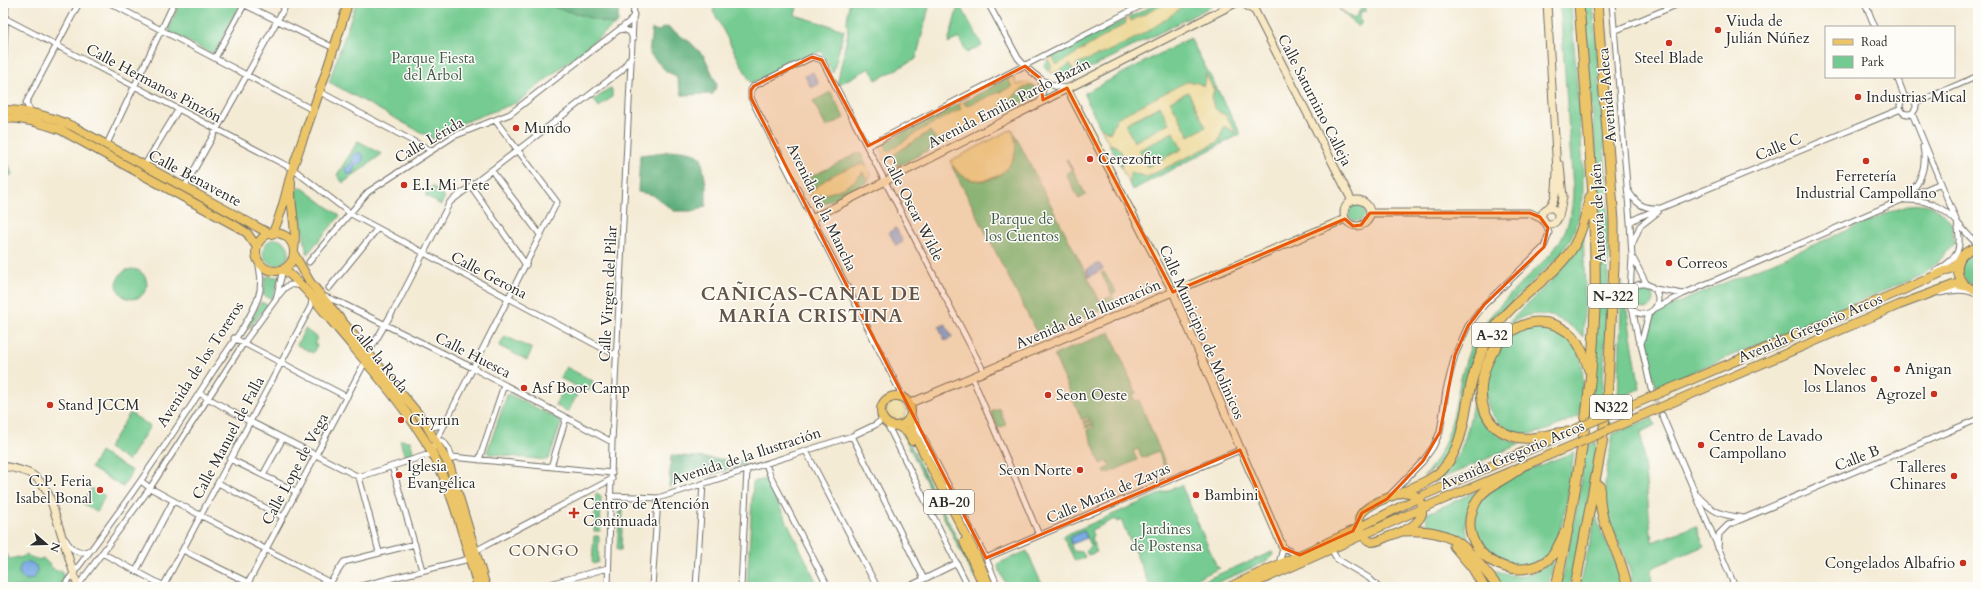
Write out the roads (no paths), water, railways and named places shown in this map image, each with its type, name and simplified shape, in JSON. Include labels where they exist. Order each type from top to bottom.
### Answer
[{"type":"highway","name":"Autovía de Jaén","points":[[1556,587],[1577,488],[1591,377],[1595,308],[1592,188],[1579,3]]},
{"type":"highway","name":"Autovía de Jaén","points":[[1575,587],[1595,488],[1607,400],[1614,266],[1614,221],[1597,3]]},
{"type":"highway","name":"A-32","points":[[1404,492],[1422,484],[1442,470],[1453,455],[1461,437],[1470,388],[1482,352],[1500,322],[1562,261],[1576,243],[1583,225],[1592,188]]},
{"type":"highway","name":"N322","points":[[1614,221],[1617,270],[1612,397],[1610,432],[1600,491],[1600,505],[1606,530],[1622,564],[1628,587]]},
{"type":"highway","name":"A-32","points":[[1571,431],[1522,438],[1512,436],[1503,431],[1488,417],[1482,401],[1482,378],[1486,365],[1499,343],[1508,334],[1523,325],[1538,322],[1559,327],[1575,338],[1585,354],[1591,377]]},
{"type":"highway","points":[[1522,466],[1512,475],[1498,482],[1481,494],[1471,513],[1470,532],[1473,542],[1486,560],[1506,571],[1524,572],[1534,569],[1552,556],[1571,520]]},
{"type":"highway","points":[[1404,531],[1433,531],[1458,542],[1472,554],[1498,587]]},
{"type":"highway","points":[[1433,531],[1458,548],[1484,587]]},
{"type":"main road","points":[[271,234],[282,212],[286,187],[320,92],[348,3]]},
{"type":"main road","name":"Calle Benavente","points":[[3,110],[31,112],[53,118],[72,126],[106,146],[271,234]]},
{"type":"main road","name":"Calle Benavente","points":[[3,118],[17,118],[35,121],[61,130],[247,232],[257,247]]},
{"type":"main road","points":[[106,146],[106,150],[110,156]]},
{"type":"main road","points":[[292,171],[291,186],[296,237],[294,253],[292,260],[279,271],[268,269],[263,266],[257,256],[257,247],[264,237],[271,234],[283,235],[288,238],[293,247],[294,253]]},
{"type":"main road","name":"Avenida Gregorio Arcos","points":[[1246,587],[1327,551],[1357,532],[1419,498],[1571,431],[1954,267],[1969,250],[1977,245]]},
{"type":"main road","name":"Calle la Roda","points":[[294,253],[310,282],[369,352],[424,421],[435,440],[451,472],[486,587]]},
{"type":"main road","points":[[1960,259],[1957,270],[1958,277],[1975,291]]},
{"type":"main road","name":"Calle la Roda","points":[[283,269],[303,288],[414,422],[448,490],[478,587]]},
{"type":"main road","name":"Avenida Gregorio Arcos","points":[[1229,587],[1300,555],[1423,508],[1571,446],[1899,305],[1956,284],[1975,291]]},
{"type":"main road","points":[[892,397],[908,408],[906,422],[898,426],[891,425],[884,421],[881,409],[887,399],[892,397]]},
{"type":"main road","name":"Avenida de la Mancha","points":[[908,408],[912,430],[976,555],[990,587]]},
{"type":"main road","name":"AB-20","points":[[898,426],[908,433],[968,550],[984,587]]},
{"type":"main road","points":[[1404,492],[1411,493],[1419,498],[1423,508],[1422,516],[1418,521],[1404,531],[1372,542],[1357,532],[1358,520],[1362,513],[1372,505],[1404,492]]},
{"type":"street","points":[[3,77],[4,19],[6,3]]},
{"type":"street","points":[[31,112],[26,103],[79,3]]},
{"type":"street","points":[[110,3],[313,110]]},
{"type":"street","points":[[106,146],[174,3]]},
{"type":"street","points":[[215,58],[243,3],[334,48]]},
{"type":"street","points":[[184,188],[287,3]]},
{"type":"street","name":"Calle Virgen del Pilar","points":[[608,587],[612,496],[612,442],[634,3]]},
{"type":"street","points":[[988,3],[1018,58],[1025,66],[1053,86],[1067,88]]},
{"type":"street","name":"Avenida Emilia Pardo Bazán","points":[[868,146],[979,87],[1025,66],[1146,3]]},
{"type":"street","points":[[1217,12],[1222,3]]},
{"type":"street","name":"Avenida Emilia Pardo Bazán","points":[[813,218],[1236,3]]},
{"type":"street","points":[[1242,3],[1255,11]]},
{"type":"street","name":"Calle Saturnino Calleja","points":[[1254,3],[1255,11],[1352,201]]},
{"type":"street","points":[[1530,213],[1545,221],[1554,223],[1559,216],[1563,197],[1557,146],[1546,3]]},
{"type":"street","name":"Avenida Adeca","points":[[1612,3],[1630,222],[1632,257],[1630,292]]},
{"type":"street","points":[[1614,31],[1681,3]]},
{"type":"street","points":[[1865,3],[1875,26]]},
{"type":"street","name":"Calle Lérida","points":[[309,262],[368,192],[454,136],[510,114],[629,22],[634,14]]},
{"type":"street","name":"Calle Hermanos Pinzón","points":[[4,19],[135,86],[307,180]]},
{"type":"street","points":[[616,32],[623,29],[628,31],[633,40]]},
{"type":"street","points":[[369,352],[386,325],[450,202],[622,70],[632,55]]},
{"type":"street","name":"Calle Oscar Wilde","points":[[751,90],[754,86],[812,57],[818,57],[822,60],[984,372]]},
{"type":"street","points":[[622,70],[625,71],[630,79]]},
{"type":"street","points":[[1916,103],[1978,76]]},
{"type":"street","points":[[1040,78],[1043,90],[1040,102]]},
{"type":"street","points":[[1896,78],[1906,98]]},
{"type":"street","name":"Calle Municipio de Molinicos","points":[[1067,88],[1173,292],[1283,548]]},
{"type":"street","name":"Avenida de la Mancha","points":[[751,90],[751,98],[908,408],[986,558],[998,587]]},
{"type":"street","points":[[320,92],[431,150]]},
{"type":"street","points":[[1906,98],[1912,98],[1916,103],[1916,109],[1912,113],[1904,113],[1901,109],[1900,104],[1906,98]]},
{"type":"street","name":"Calle C","points":[[1630,222],[1901,109]]},
{"type":"street","points":[[144,166],[178,110]]},
{"type":"street","points":[[1912,113],[1957,222],[1960,241],[1960,259]]},
{"type":"street","points":[[199,393],[359,477],[430,453],[435,440],[474,368],[557,202],[495,120]]},
{"type":"street","points":[[1904,199],[1918,183],[1923,172],[1925,156],[1921,136]]},
{"type":"street","points":[[1387,499],[1423,461],[1440,432],[1446,390],[1455,355],[1468,326],[1484,305],[1544,247],[1549,232],[1542,216],[1552,205],[1556,191],[1557,146]]},
{"type":"street","points":[[492,171],[541,236]]},
{"type":"street","points":[[291,186],[298,178],[307,180]]},
{"type":"street","name":"Calle Gerona","points":[[307,180],[351,214],[423,254],[617,356]]},
{"type":"street","points":[[1683,294],[1655,289],[1647,284],[1637,286],[1630,292],[1629,304],[1634,311],[1639,314],[1649,313],[1683,294],[1941,183]]},
{"type":"street","points":[[471,186],[526,266]]},
{"type":"street","name":"Calle C","points":[[1627,187],[1640,205],[1651,208],[1665,207]]},
{"type":"street","points":[[1904,199],[1932,203],[1946,211],[1977,245]]},
{"type":"street","points":[[1352,201],[1362,202],[1368,206],[1370,213],[1366,222],[1361,225],[1353,226],[1345,219],[1345,206],[1352,201]]},
{"type":"street","name":"Calle C","points":[[1631,248],[1637,231],[1644,222],[1665,207]]},
{"type":"street","points":[[1370,213],[1530,213],[1547,209],[1556,210],[1559,216]]},
{"type":"street","name":"Avenida de la Ilustración","points":[[908,408],[984,372],[1345,219]]},
{"type":"street","points":[[1630,222],[1633,224],[1644,222]]},
{"type":"street","points":[[329,288],[378,228]]},
{"type":"street","points":[[1910,287],[1952,261],[1959,248]]},
{"type":"street","name":"Avenida de los Toreros","points":[[63,587],[95,547],[141,481],[256,303],[261,281],[257,256]]},
{"type":"street","name":"Avenida Adeca","points":[[1632,257],[1647,284]]},
{"type":"street","name":"Avenida de los Toreros","points":[[276,299],[283,269]]},
{"type":"street","name":"Avenida de los Toreros","points":[[78,586],[150,488],[209,399],[243,344],[276,299],[287,285],[292,284],[303,288]]},
{"type":"street","points":[[1655,289],[1658,300],[1656,308]]},
{"type":"street","points":[[1899,305],[1956,290],[1975,291]]},
{"type":"street","name":"Calle Huesca","points":[[320,295],[474,368],[612,442]]},
{"type":"street","name":"Calle Manuel de Falla","points":[[164,586],[311,306],[312,299]]},
{"type":"street","points":[[1634,311],[1635,326],[1641,344],[1651,389]]},
{"type":"street","points":[[1641,344],[1649,313]]},
{"type":"street","points":[[234,338],[347,397]]},
{"type":"street","name":"Calle Lope de Vega","points":[[247,585],[365,362]]},
{"type":"street","points":[[972,378],[1039,535]]},
{"type":"street","points":[[479,460],[504,384]]},
{"type":"street","points":[[1662,415],[1736,587]]},
{"type":"street","points":[[551,467],[566,418]]},
{"type":"street","name":"Calle B","points":[[1718,548],[1719,534],[1722,529],[1978,419]]},
{"type":"street","points":[[424,421],[433,427],[443,426],[446,422]]},
{"type":"street","points":[[884,421],[968,585],[972,587]]},
{"type":"street","name":"Avenida de la Ilustración","points":[[612,496],[658,498],[852,436],[884,421]]},
{"type":"street","points":[[852,436],[924,579]]},
{"type":"street","points":[[263,475],[283,438]]},
{"type":"street","name":"Calle la Roda","points":[[435,440],[443,441],[449,449],[452,457]]},
{"type":"street","points":[[806,450],[878,587]]},
{"type":"street","name":"Calle María de Zayas","points":[[986,558],[1240,450]]},
{"type":"street","points":[[451,472],[452,457],[551,467],[612,476]]},
{"type":"street","points":[[230,459],[297,492]]},
{"type":"street","points":[[766,464],[770,475],[828,587]]},
{"type":"street","points":[[3,466],[29,473],[40,481],[48,496],[78,586]]},
{"type":"street","points":[[392,466],[422,570]]},
{"type":"street","points":[[741,587],[747,470]]},
{"type":"street","points":[[475,551],[612,476]]},
{"type":"street","points":[[359,477],[379,552]]},
{"type":"street","points":[[141,481],[173,501],[266,549],[330,585],[344,562],[415,544]]},
{"type":"street","points":[[218,483],[283,517]]},
{"type":"street","points":[[696,587],[703,484]]},
{"type":"street","points":[[1694,492],[1716,512],[1745,518]]},
{"type":"street","points":[[652,587],[658,498]]},
{"type":"street","points":[[136,571],[173,501]]},
{"type":"street","points":[[62,536],[70,548],[77,552],[85,552],[95,547]]},
{"type":"street","points":[[1278,565],[1283,548],[1300,555]]},
{"type":"street","points":[[183,550],[247,585]]},
{"type":"street","points":[[1327,551],[1337,559]]},
{"type":"street","points":[[1327,551],[1337,559],[1370,578],[1378,587]]},
{"type":"street","points":[[102,553],[164,586]]},
{"type":"street","points":[[357,587],[469,559]]},
{"type":"street","points":[[908,587],[957,563]]},
{"type":"street","points":[[539,587],[608,568]]},
{"type":"street","points":[[388,579],[390,587]]},
{"type":"water","points":[[813,72],[819,84],[811,88],[805,76]]},
{"type":"water","points":[[359,152],[363,155],[363,162],[355,166],[352,174],[347,174],[345,169],[352,163],[352,156]]},
{"type":"water","points":[[896,228],[903,242],[896,246],[889,232]]},
{"type":"water","points":[[1099,263],[1103,269],[1089,277],[1086,270]]},
{"type":"water","points":[[945,324],[952,337],[945,341],[939,327]]},
{"type":"water","points":[[1084,531],[1087,538],[1072,544],[1069,538]]},
{"type":"water","points":[[28,562],[34,565],[37,571],[34,577],[28,580],[22,577],[19,571],[22,565]]},
{"type":"tunnel","points":[[1653,394],[1660,411]]},
{"type":"place","name":"Viuda de Julián Núñez","points":[[1718,30]]},
{"type":"place","name":"Steel Blade","points":[[1669,43]]},
{"type":"place","name":"Industrias Mical","points":[[1858,97]]},
{"type":"place","name":"Mundo","points":[[516,128]]},
{"type":"place","name":"Cerezofitt","points":[[1090,159]]},
{"type":"place","name":"Ferretería Industrial Campollano","points":[[1866,161]]},
{"type":"place","name":"E.I. Mi Tete","points":[[404,185]]},
{"type":"place","name":"Correos","points":[[1669,263]]},
{"type":"place","name":"Anigan","points":[[1897,369]]},
{"type":"place","name":"Novelec los Llanos","points":[[1874,379]]},
{"type":"place","name":"Asf Boot Camp","points":[[524,388]]},
{"type":"place","name":"Agrozel","points":[[1934,394]]},
{"type":"place","name":"Seon Oeste","points":[[1048,395]]},
{"type":"place","name":"Stand JCCM","points":[[50,405]]},
{"type":"place","name":"Cityrun","points":[[401,420]]},
{"type":"place","name":"Centro de Lavado Campollano","points":[[1701,445]]},
{"type":"place","name":"Seon Norte","points":[[1080,470]]},
{"type":"place","name":"Iglesia Evangélica","points":[[399,475]]},
{"type":"place","name":"Talleres Chinares","points":[[1954,476]]},
{"type":"place","name":"C.P. Feria Isabel Bonal","points":[[100,490]]},
{"type":"place","name":"Bambini","points":[[1196,495]]},
{"type":"place","name":"Centro de Atención Continuada","points":[[574,513]]},
{"type":"place","name":"Congelados Albafrio","points":[[1963,563]]},
{"type":"district","name":"CAÑICAS-CANAL DE MARÍA CRISTINA","points":[[811,305]]},
{"type":"district","name":"CONGO","points":[[544,551]]},
{"type":"park label","name":"Parque Fiesta del Árbol","points":[[433,66]]},
{"type":"park label","name":"Parque de los Cuentos","points":[[1022,228]]},
{"type":"park label","name":"Jardines de Postensa","points":[[1166,538]]}]
